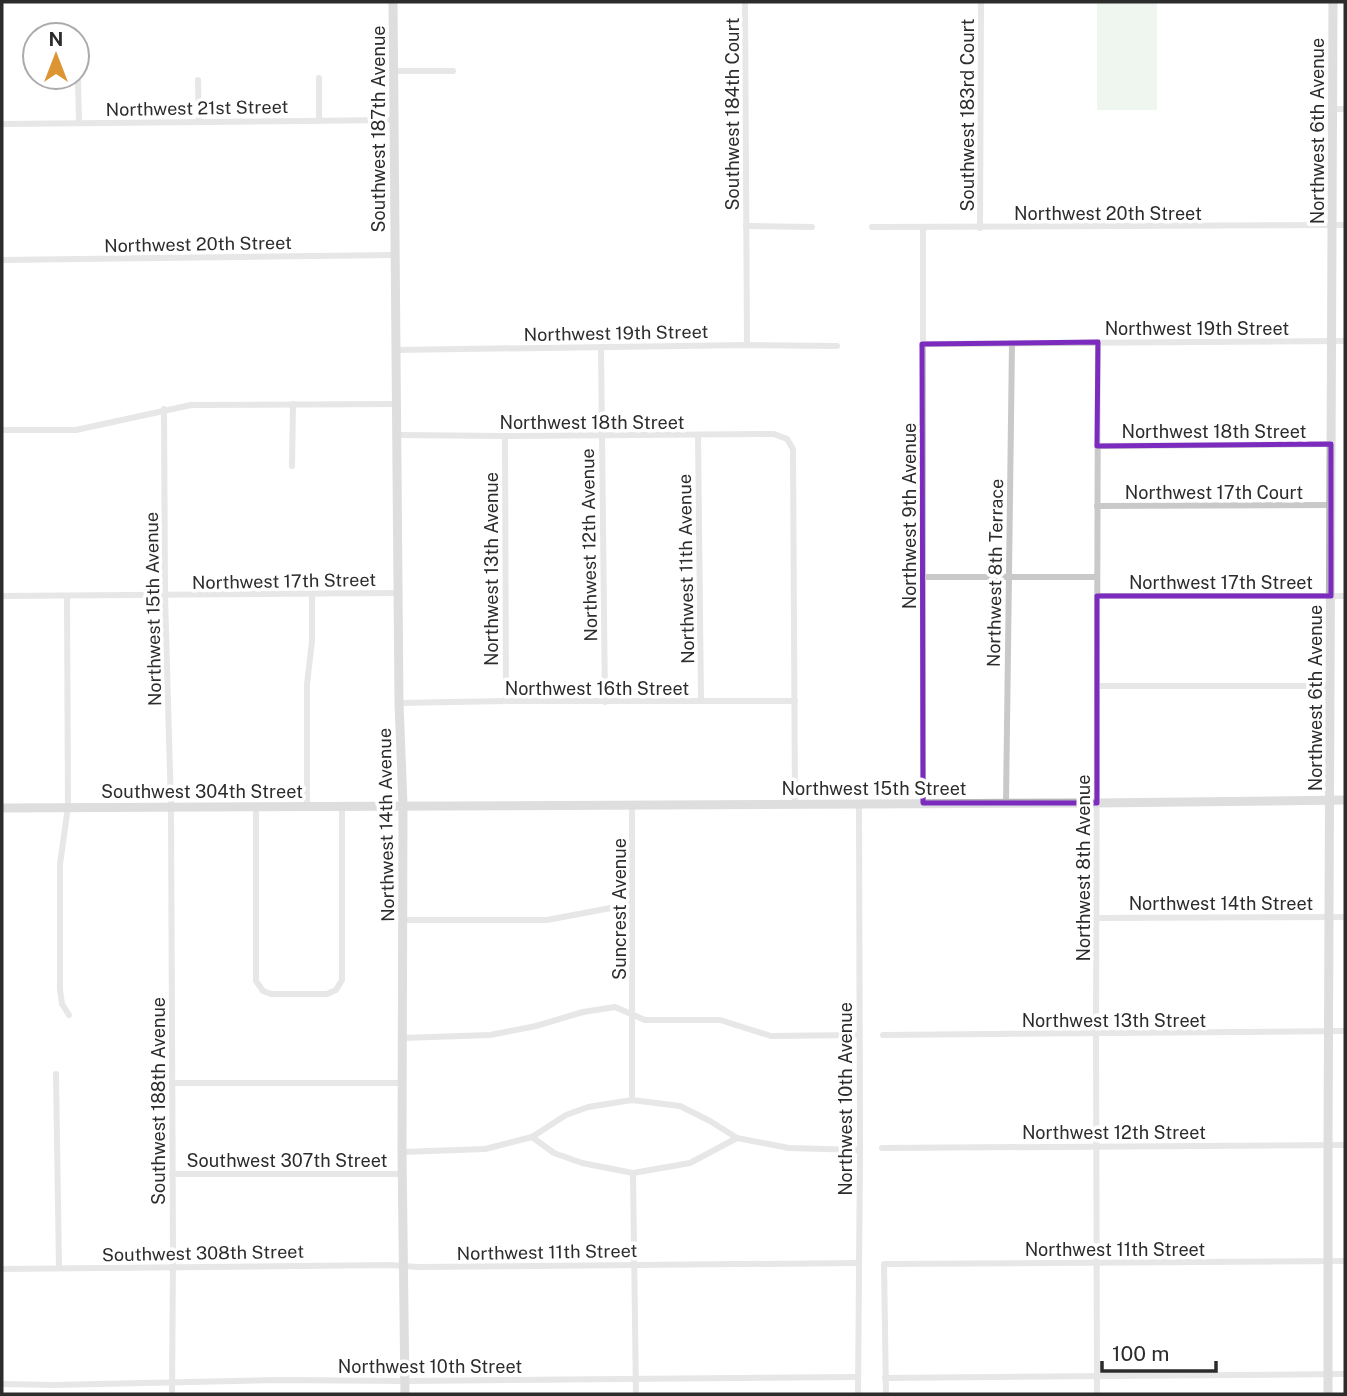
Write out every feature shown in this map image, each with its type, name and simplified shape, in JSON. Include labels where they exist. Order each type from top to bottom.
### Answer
[{"type":"street","name":"Southwest 187th Avenue","points":[[393,2],[394,255]]},
{"type":"street","name":"Southwest 184th Court","points":[[745,2],[747,345]]},
{"type":"street","name":"Southwest 183rd Court","points":[[980,228],[981,2]]},
{"type":"street","name":"Northwest 6th Avenue","points":[[1328,1394],[1333,2]]},
{"type":"street","points":[[393,71],[453,71]]},
{"type":"street","points":[[319,78],[319,121]]},
{"type":"street","points":[[198,80],[199,122]]},
{"type":"street","points":[[78,91],[79,123]]},
{"type":"street","points":[[1333,109],[1345,109]]},
{"type":"street","name":"Northwest 21st Street","points":[[2,124],[393,120]]},
{"type":"street","name":"Northwest 20th Street","points":[[872,227],[1345,225]]},
{"type":"street","points":[[746,226],[812,227]]},
{"type":"street","name":"Northwest 9th Avenue","points":[[923,228],[923,803]]},
{"type":"street","name":"Northwest 20th Street","points":[[2,260],[394,255]]},
{"type":"street","name":"Northwest 14th Avenue","points":[[394,255],[399,703],[403,805],[402,1174],[405,1394]]},
{"type":"street","name":"Northwest 19th Street","points":[[922,344],[1345,341]]},
{"type":"street","name":"Northwest 8th Avenue","points":[[1097,1394],[1098,342]]},
{"type":"street","name":"Northwest 8th Terrace","points":[[1006,803],[1012,343]]},
{"type":"street","name":"Northwest 19th Street","points":[[395,350],[600,346],[837,346]]},
{"type":"street","name":"Northwest 12th Avenue","points":[[600,346],[605,702]]},
{"type":"street","points":[[292,466],[293,404]]},
{"type":"street","points":[[2,430],[76,430],[191,405],[396,404]]},
{"type":"street","name":"Northwest 15th Avenue","points":[[164,409],[165,596],[171,807]]},
{"type":"street","name":"Northwest 18th Street","points":[[396,435],[775,434],[788,439],[793,449],[794,701]]},
{"type":"street","name":"Northwest 13th Avenue","points":[[505,436],[506,701]]},
{"type":"street","name":"Northwest 11th Avenue","points":[[698,436],[701,701]]},
{"type":"street","name":"Northwest 18th Street","points":[[1097,446],[1331,444]]},
{"type":"street","name":"Northwest 17th Court","points":[[1097,506],[1331,505]]},
{"type":"street","points":[[923,577],[1097,577]]},
{"type":"street","name":"Northwest 17th Street","points":[[2,596],[398,593]]},
{"type":"street","points":[[307,806],[307,684],[312,641],[312,594]]},
{"type":"street","points":[[67,596],[68,807],[60,864],[60,990],[62,1004],[69,1015]]},
{"type":"street","name":"Northwest 17th Street","points":[[1097,596],[1345,596]]},
{"type":"street","points":[[1097,686],[1331,686]]},
{"type":"street","points":[[794,701],[795,803]]},
{"type":"street","name":"Northwest 16th Street","points":[[399,703],[794,701]]},
{"type":"street","name":"Northwest 15th Street","points":[[403,805],[1345,800]]},
{"type":"street","name":"Northwest 10th Avenue","points":[[859,804],[859,1394]]},
{"type":"street","name":"Southwest 304th Street","points":[[2,808],[403,805]]},
{"type":"street","name":"Suncrest Avenue","points":[[632,805],[633,1013]]},
{"type":"street","points":[[256,807],[256,981],[263,991],[271,994],[327,994],[336,990],[342,980],[342,806]]},
{"type":"street","name":"Southwest 188th Avenue","points":[[171,807],[172,1394]]},
{"type":"street","points":[[404,920],[547,920],[632,904]]},
{"type":"street","name":"Northwest 14th Street","points":[[1097,918],[1345,917]]},
{"type":"street","points":[[402,1038],[489,1035],[615,1007],[645,1020],[720,1020],[771,1036],[859,1035]]},
{"type":"street","points":[[632,1100],[633,1013]]},
{"type":"street","name":"Northwest 13th Street","points":[[883,1035],[1345,1031]]},
{"type":"street","points":[[57,1074],[59,1268]]},
{"type":"street","points":[[172,1083],[402,1083]]},
{"type":"street","points":[[402,1152],[485,1149],[532,1137],[566,1115],[588,1107],[632,1100],[680,1106],[737,1138],[789,1148],[860,1150]]},
{"type":"street","points":[[532,1137],[554,1153],[582,1163],[633,1174],[690,1163],[737,1138]]},
{"type":"street","name":"Northwest 12th Street","points":[[883,1148],[1345,1144]]},
{"type":"street","name":"Southwest 307th Street","points":[[172,1174],[402,1174]]},
{"type":"street","points":[[633,1174],[635,1394]]},
{"type":"street","name":"Northwest 11th Street","points":[[886,1378],[884,1264],[1345,1261]]},
{"type":"street","name":"Northwest 11th Street","points":[[404,1266],[859,1263]]},
{"type":"street","name":"Southwest 308th Street","points":[[2,1269],[404,1266]]},
{"type":"street","points":[[886,1394],[886,1378],[1345,1374]]},
{"type":"street","name":"Northwest 10th Street","points":[[2,1384],[859,1377]]},
{"type":"highlighted area","points":[[1098,342],[1097,446],[1331,444],[1331,596],[1097,596],[1097,803],[923,803],[922,344]]},
{"type":"green space","points":[[1097,2],[1157,2],[1157,110],[1097,110]]}]
